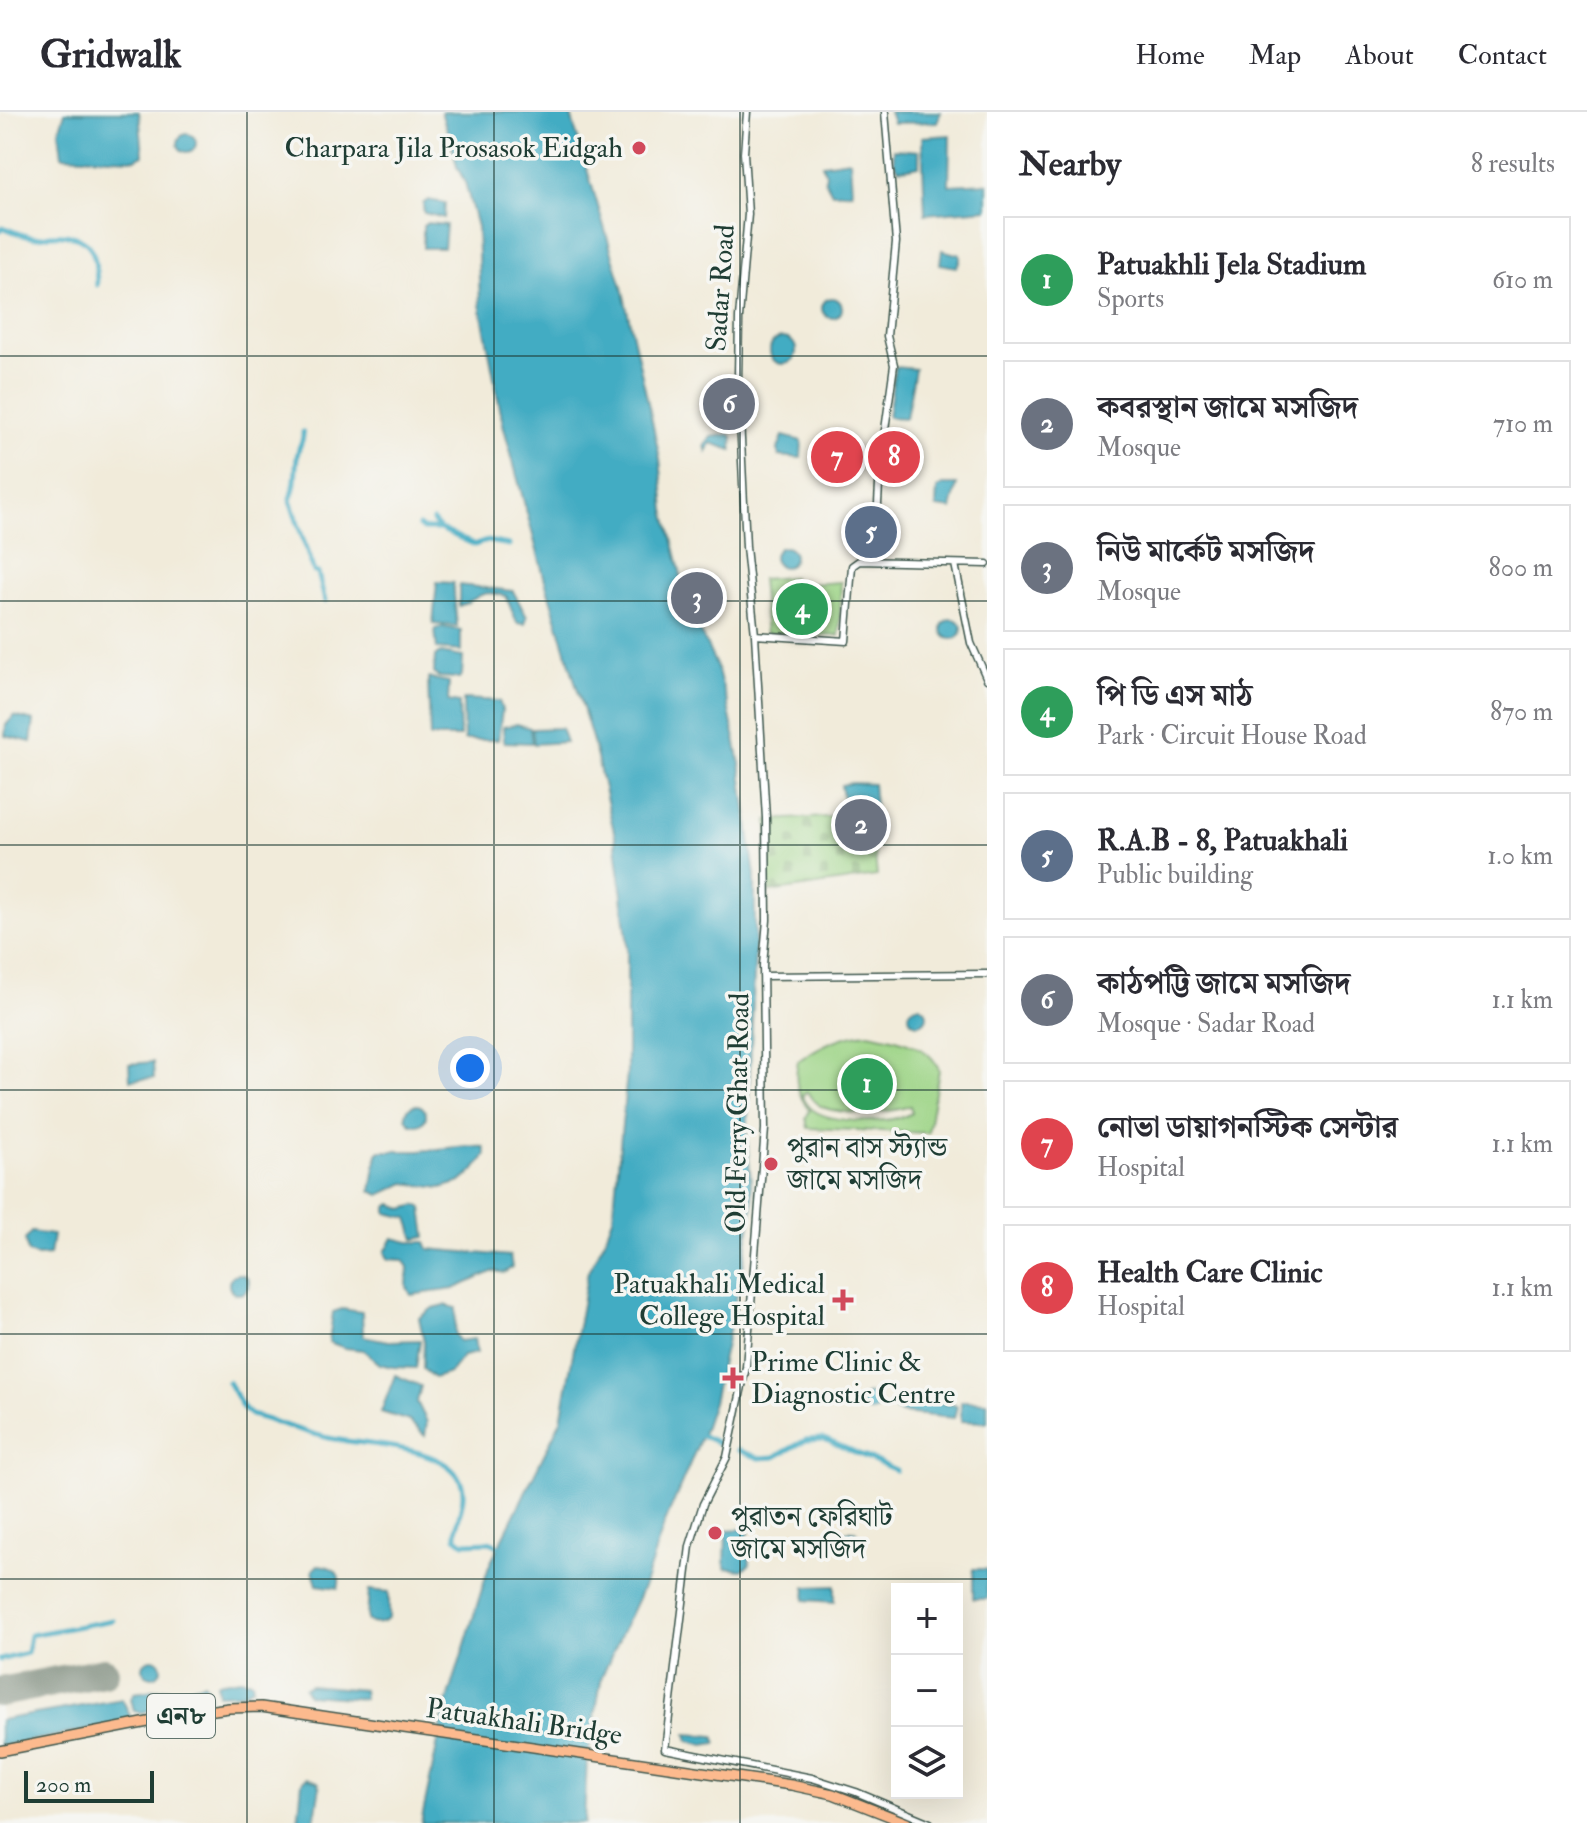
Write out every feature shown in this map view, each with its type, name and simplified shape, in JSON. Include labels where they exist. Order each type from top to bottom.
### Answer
[{"type":"highway","name":"Patuakhali Bridge","points":[[0,1751],[229,1708],[261,1707],[678,1766],[823,1791],[907,1823]]},
{"type":"street","name":"Sadar Road","points":[[747,112],[744,153],[748,214],[740,297],[738,375],[746,547],[753,611]]},
{"type":"street","points":[[875,560],[880,466],[894,365],[887,336],[896,242],[885,112]]},
{"type":"street","points":[[755,635],[846,641],[852,566],[859,561],[987,564]]},
{"type":"street","points":[[955,564],[971,643],[987,679]]},
{"type":"street","name":"Old Ferry Ghat Road","points":[[753,611],[766,818],[767,920],[763,976],[765,1129],[746,1367],[727,1457],[703,1504],[690,1546],[665,1749],[812,1778],[856,1792],[930,1823]]},
{"type":"street","points":[[763,976],[987,974]]},
{"type":"green space","points":[[793,577],[793,585],[841,582],[839,636],[766,633],[761,579]]},
{"type":"green space","points":[[871,815],[877,876],[769,892],[768,820]]},
{"type":"green space","points":[[869,1033],[910,1044],[935,1061],[939,1070],[928,1133],[808,1128],[806,1118],[810,1110],[802,1099],[798,1087],[798,1061],[832,1042]],"holes":[[[807,1092],[815,1102],[834,1110],[876,1112],[910,1106],[912,1113],[877,1121],[834,1118],[813,1110],[802,1096]]]},
{"type":"water","points":[[65,112],[139,112],[143,155],[135,159],[62,156],[59,131]]},
{"type":"water","points":[[441,112],[570,112],[622,287],[660,459],[665,510],[682,579],[727,701],[740,763],[755,876],[747,1138],[753,1204],[743,1268],[713,1402],[702,1435],[664,1525],[644,1585],[602,1676],[587,1760],[584,1823],[421,1823],[444,1713],[489,1566],[561,1420],[588,1271],[613,1217],[627,1073],[627,938],[615,836],[594,745],[503,424],[480,304],[477,227]]},
{"type":"water","points":[[889,112],[941,112],[937,122],[893,123]]},
{"type":"water","points":[[187,134],[196,143],[187,152],[178,143]]},
{"type":"water","points":[[950,135],[949,185],[987,183],[987,209],[925,214],[922,137]]},
{"type":"water","points":[[894,149],[919,151],[919,166],[898,168],[894,162]]},
{"type":"water","points":[[850,160],[852,192],[832,193],[822,164]]},
{"type":"water","points":[[428,200],[445,203],[444,218],[424,213],[423,204]]},
{"type":"water","points":[[427,223],[446,225],[444,248],[423,248],[423,226]]},
{"type":"water","points":[[942,250],[960,255],[956,267],[940,264]]},
{"type":"water","points":[[832,298],[839,301],[842,308],[839,315],[832,318],[825,315],[822,308],[825,301]]},
{"type":"water","points":[[783,338],[792,342],[796,351],[792,360],[783,364],[774,360],[770,351],[774,342]]},
{"type":"water","points":[[895,367],[915,369],[906,418],[888,417]]},
{"type":"water","points":[[729,434],[733,437],[732,450],[711,443],[707,452],[705,446],[711,437]]},
{"type":"water","points":[[783,436],[802,441],[801,458],[779,456]]},
{"type":"water","points":[[942,485],[957,485],[951,509],[936,507],[937,489]]},
{"type":"water","points":[[784,547],[791,550],[794,557],[791,564],[784,567],[777,564],[774,557],[777,550]]},
{"type":"water","points":[[437,582],[453,583],[457,626],[433,624]]},
{"type":"water","points":[[459,585],[513,591],[527,617],[525,624],[517,623],[506,596],[484,594],[459,606]]},
{"type":"water","points":[[952,619],[959,622],[962,629],[959,636],[952,639],[945,636],[942,629],[945,622]]},
{"type":"water","points":[[435,629],[461,630],[461,651],[437,649]]},
{"type":"water","points":[[441,653],[463,657],[460,678],[438,677],[434,673],[435,656]]},
{"type":"water","points":[[428,678],[449,682],[448,701],[459,703],[460,737],[430,737]]},
{"type":"water","points":[[465,699],[499,701],[502,710],[498,740],[464,740]]},
{"type":"water","points":[[14,716],[34,721],[31,742],[5,736],[6,725]]},
{"type":"water","points":[[517,724],[530,728],[532,743],[504,742],[503,727]]},
{"type":"water","points":[[561,728],[566,742],[534,744],[532,729]]},
{"type":"water","points":[[873,784],[875,806],[845,810],[841,785]]},
{"type":"water","points":[[918,1006],[927,1015],[918,1024],[909,1015]]},
{"type":"water","points":[[153,1062],[154,1078],[130,1080],[129,1064]]},
{"type":"water","points":[[416,1105],[423,1108],[426,1115],[423,1122],[416,1125],[409,1122],[406,1115],[409,1108]]},
{"type":"water","points":[[484,1147],[486,1155],[461,1182],[441,1188],[405,1183],[380,1195],[371,1191],[380,1151]]},
{"type":"water","points":[[392,1204],[403,1209],[417,1205],[422,1208],[426,1237],[415,1239],[408,1218],[387,1213],[387,1207]]},
{"type":"water","points":[[31,1232],[53,1235],[50,1255],[28,1253],[25,1240]]},
{"type":"water","points":[[393,1238],[426,1242],[429,1249],[510,1256],[512,1267],[504,1273],[494,1271],[454,1289],[411,1295],[407,1287],[408,1267],[403,1260],[388,1259],[385,1252]]},
{"type":"water","points":[[239,1274],[246,1277],[249,1284],[246,1291],[239,1294],[232,1291],[229,1284],[232,1277]]},
{"type":"water","points":[[445,1305],[456,1308],[455,1334],[459,1341],[474,1339],[477,1353],[463,1356],[450,1373],[434,1378],[423,1369],[424,1341],[419,1318],[433,1308]]},
{"type":"water","points":[[342,1309],[362,1312],[363,1336],[388,1341],[420,1340],[416,1368],[380,1364],[363,1350],[329,1342],[333,1312]]},
{"type":"water","points":[[395,1375],[421,1386],[417,1402],[427,1422],[425,1436],[409,1421],[381,1412]]},
{"type":"water","points":[[870,1394],[879,1403],[870,1412],[861,1403]]},
{"type":"water","points":[[895,1400],[957,1406],[954,1418],[902,1413],[896,1411],[893,1405]]},
{"type":"water","points":[[961,1401],[987,1402],[987,1422],[961,1421]]},
{"type":"water","points":[[743,1529],[749,1532],[750,1564],[742,1570],[725,1568],[726,1530]]},
{"type":"water","points":[[843,1531],[855,1531],[860,1537],[854,1542],[840,1544],[834,1538]]},
{"type":"water","points":[[318,1565],[338,1574],[338,1588],[317,1585],[313,1570]]},
{"type":"water","points":[[973,1569],[987,1569],[987,1599],[973,1599]]},
{"type":"water","points":[[835,1586],[835,1602],[805,1600],[806,1587]]},
{"type":"water","points":[[369,1590],[389,1592],[389,1617],[382,1623],[367,1620]]},
{"type":"water","points":[[148,1659],[156,1659],[161,1668],[159,1675],[148,1677],[143,1672],[143,1664]]},
{"type":"water","points":[[240,1679],[252,1681],[253,1687],[242,1693],[218,1694],[217,1683]]},
{"type":"water","points":[[204,1683],[210,1698],[181,1703],[177,1700],[177,1691]]},
{"type":"water","points":[[310,1685],[363,1690],[364,1699],[308,1695],[304,1688]]},
{"type":"water","points":[[168,1688],[172,1691],[174,1704],[140,1713],[134,1711],[131,1699],[134,1693]]},
{"type":"water","points":[[122,1699],[130,1715],[125,1723],[0,1746],[0,1720]]},
{"type":"water","points":[[687,1734],[714,1736],[717,1743],[704,1745],[689,1741]]},
{"type":"water","points":[[306,1778],[318,1782],[320,1786],[314,1823],[298,1823],[302,1782]]},
{"type":"waterway","points":[[0,231],[3,227],[29,236],[65,235],[83,240],[93,253],[97,285]]},
{"type":"waterway","points":[[303,432],[290,500],[314,572],[318,573],[325,601]]},
{"type":"waterway","points":[[433,521],[440,529],[475,545],[487,541],[509,545]]},
{"type":"waterway","points":[[419,526],[423,529],[440,529]]},
{"type":"waterway","points":[[228,1382],[243,1408],[251,1415],[329,1438],[402,1449],[439,1460],[452,1470],[463,1488],[456,1537],[464,1543],[490,1542],[503,1548]]},
{"type":"waterway","points":[[698,1434],[718,1443]]},
{"type":"waterway","points":[[738,1450],[759,1458],[775,1457],[806,1440],[824,1439],[896,1470]]},
{"type":"waterway","points":[[0,1660],[27,1653],[30,1635],[113,1620]]},
{"type":"runway","points":[[0,1692],[104,1672]]},
{"type":"place","name":"Charpara Jila Prosasok Eidgah","points":[[639,148]]},
{"type":"place","name":"কাঠপট্টি জামে মসজিদ","points":[[729,404]]},
{"type":"place","name":"নোভা ডায়াগনস্টিক সেন্টার","points":[[837,457]]},
{"type":"place","name":"Health Care Clinic","points":[[894,457]]},
{"type":"place","name":"R.A.B - 8, Patuakhali","points":[[871,532]]},
{"type":"place","name":"নিউ মার্কেট মসজিদ","points":[[697,598]]},
{"type":"place","name":"পি ডি এস মাঠ","points":[[802,609]]},
{"type":"place","name":"কবরস্থান জামে মসজিদ","points":[[861,825]]},
{"type":"place","name":"Patuakhli Jela Stadium","points":[[867,1084]]},
{"type":"place","name":"পুরান বাস স্ট্যান্ড জামে মসজিদ","points":[[771,1164]]},
{"type":"place","name":"Patuakhali Medical College Hospital","points":[[843,1300]]},
{"type":"place","name":"Prime Clinic & Diagnostic Centre","points":[[733,1378]]},
{"type":"place","name":"পুরাতন ফেরিঘাট জামে মসজিদ","points":[[715,1533]]}]
